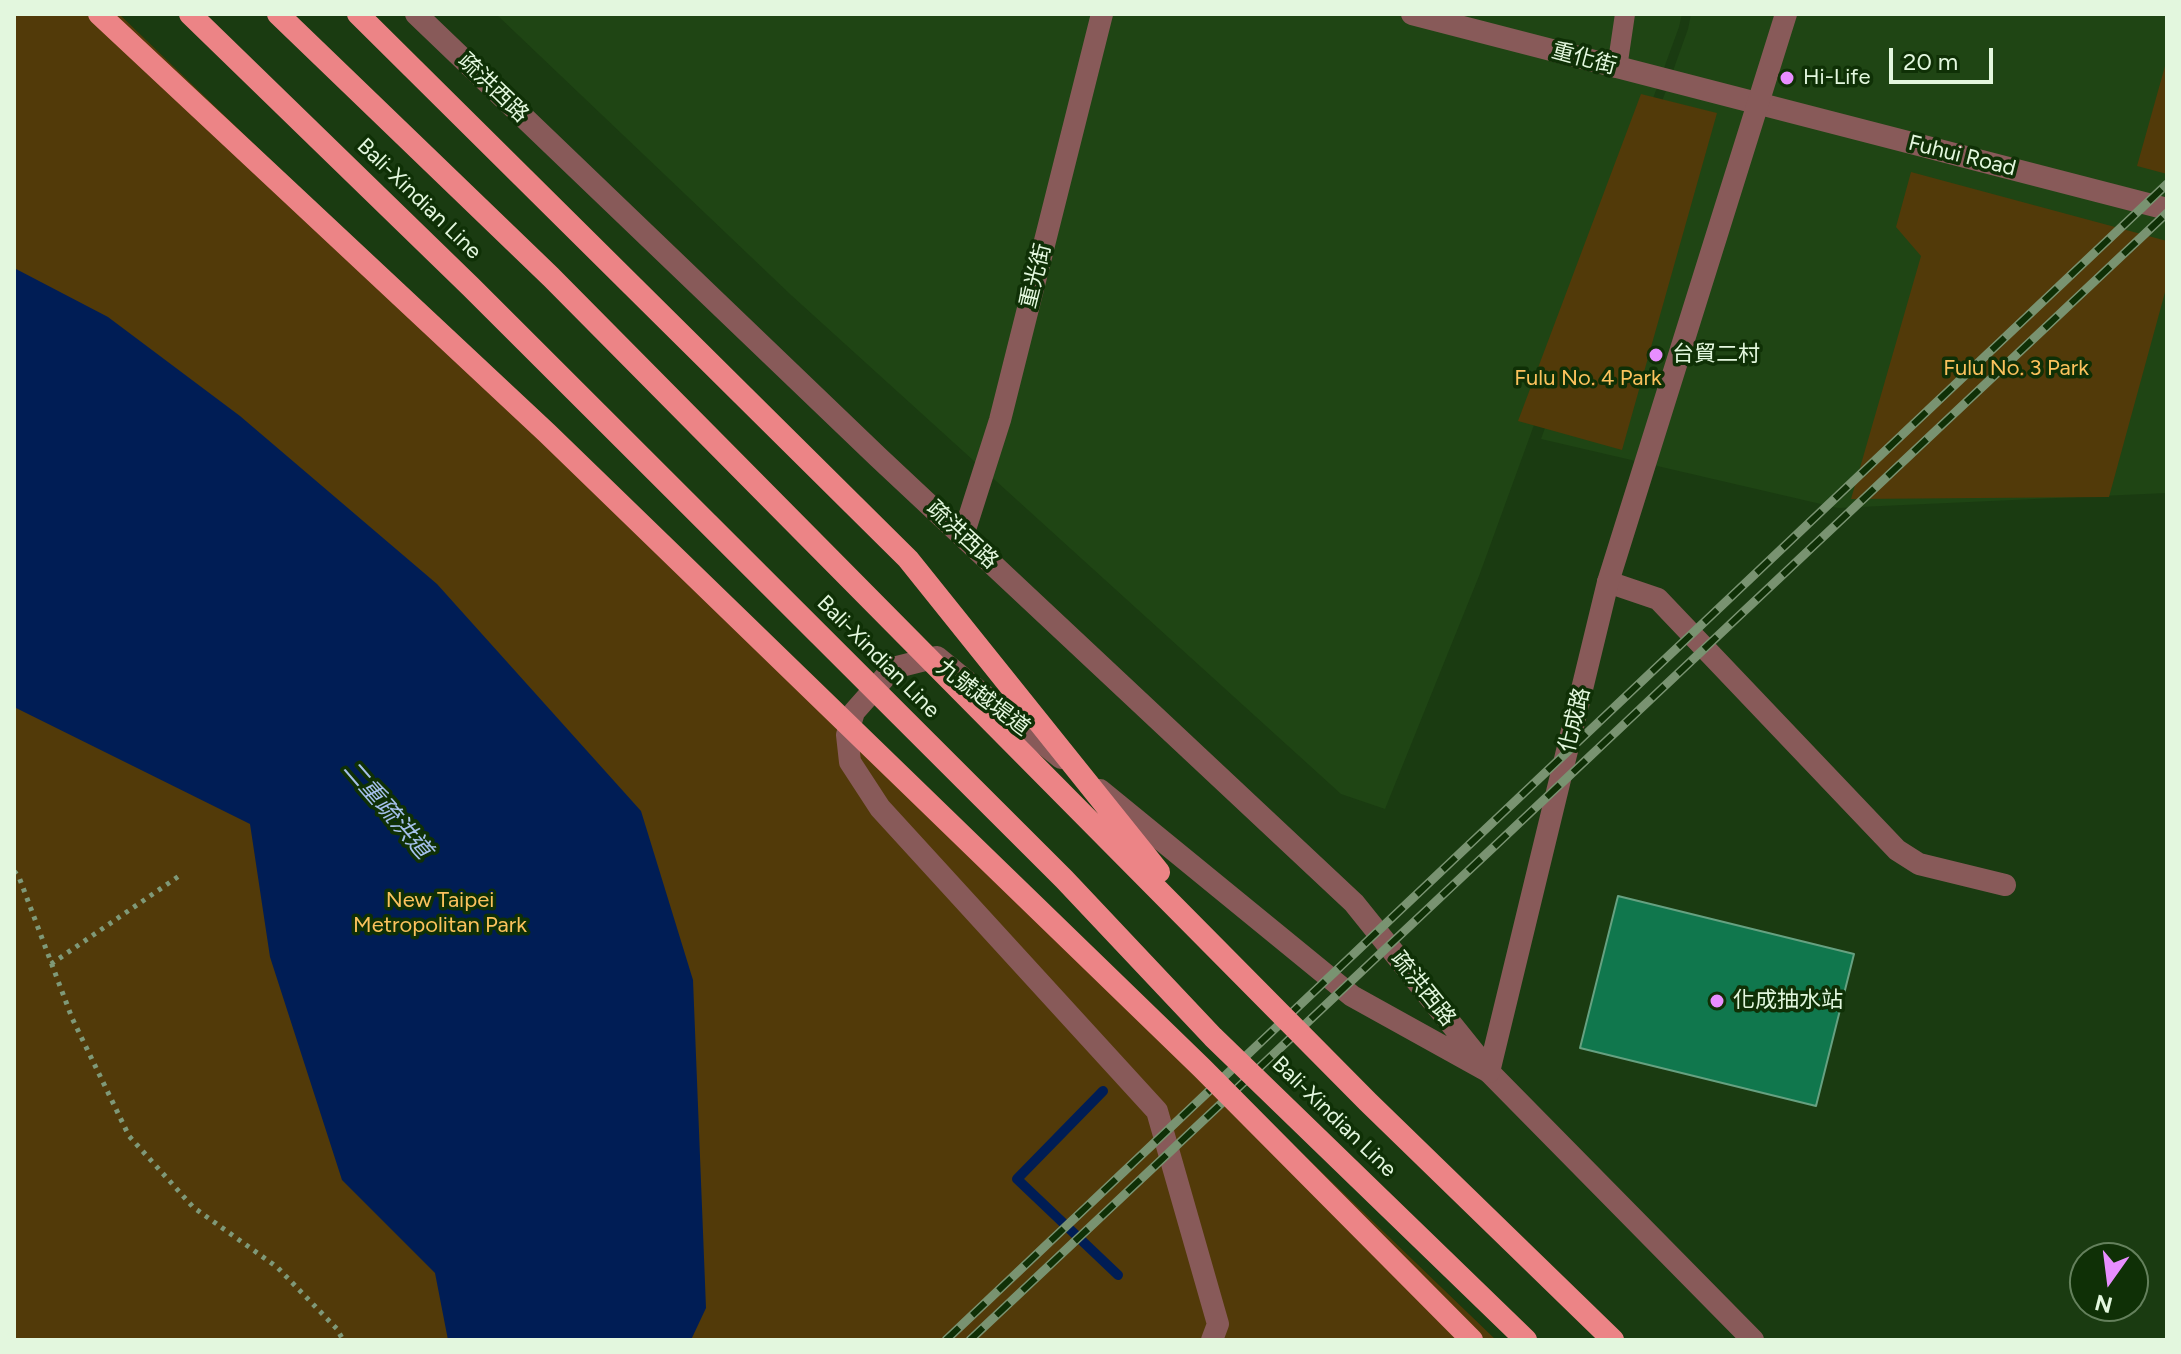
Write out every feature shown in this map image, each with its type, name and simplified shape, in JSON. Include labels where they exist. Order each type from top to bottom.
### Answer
[{"type":"highway","points":[[99,14],[547,433],[1202,1068],[1472,1340]]},
{"type":"highway","name":"Bali-Xindian Line","points":[[190,14],[471,287],[952,767],[1064,879],[1213,1037],[1526,1340]]},
{"type":"highway","name":"Bali-Xindian Line","points":[[278,14],[551,277],[1368,1102],[1613,1340]]},
{"type":"highway","points":[[358,14],[908,559],[1232,964]]},
{"type":"street","name":"疏洪西路","points":[[416,14],[963,536],[1354,903],[1489,1072]]},
{"type":"street","name":"重光街","points":[[963,536],[1000,420],[1102,14]]},
{"type":"street","name":"重化街","points":[[1412,14],[1756,103]]},
{"type":"street","name":"化成路","points":[[1489,1072],[1608,582],[1786,14]]},
{"type":"street","name":"Fuhui Road","points":[[1756,103],[2167,209]]},
{"type":"street","points":[[1608,582],[1658,599],[1897,850],[1919,864],[2005,885]]},
{"type":"street","name":"九號越堤道","points":[[1212,1340],[1218,1324],[1157,1111],[880,808],[850,762],[847,735],[854,712],[893,668],[937,657],[1352,996],[1489,1072]]},
{"type":"street","points":[[1489,1072],[1753,1340]]},
{"type":"lane","points":[[1617,68],[1625,14]]},
{"type":"path","points":[[14,871],[19,877],[72,1018],[129,1136],[193,1207],[277,1267],[337,1329],[343,1340]]},
{"type":"path","points":[[51,964],[182,874]]},
{"type":"shaded area","points":[[496,14],[1682,14],[1479,576],[1385,809],[1341,794],[791,295]]},
{"type":"shaded area","points":[[1691,14],[2167,14],[2167,493],[1838,508],[1541,439]]},
{"type":"green space","name":"New Taipei Metropolitan Park","points":[[14,14],[119,14],[1496,1340],[14,1340]]},
{"type":"green space","points":[[2167,59],[2167,174],[2137,166]]},
{"type":"green space","name":"Fulu No. 4 Park","points":[[1641,94],[1717,113],[1622,450],[1518,421]]},
{"type":"green space","name":"Fulu No. 3 Park","points":[[1911,172],[2167,241],[2167,285],[2109,497],[1851,499],[1921,256],[1896,227]]},
{"type":"water","name":"二重疏洪道","points":[[16,269],[108,317],[240,416],[437,584],[641,811],[693,980],[706,1308],[691,1340],[448,1340],[435,1273],[342,1180],[270,957],[250,824],[14,707]]},
{"type":"building","name":"化成抽水站","points":[[1618,896],[1854,954],[1816,1106],[1580,1048]]},
{"type":"waterway","points":[[1103,1091],[1017,1179],[1118,1275]]},
{"type":"railway","points":[[946,1340],[2167,184]]},
{"type":"railway","points":[[970,1340],[2167,213]]},
{"type":"place","name":"Hi-Life","points":[[1787,78]]},
{"type":"place","name":"台貿二村","points":[[1656,355]]},
{"type":"place","name":"化成抽水站","points":[[1717,1001]]}]
